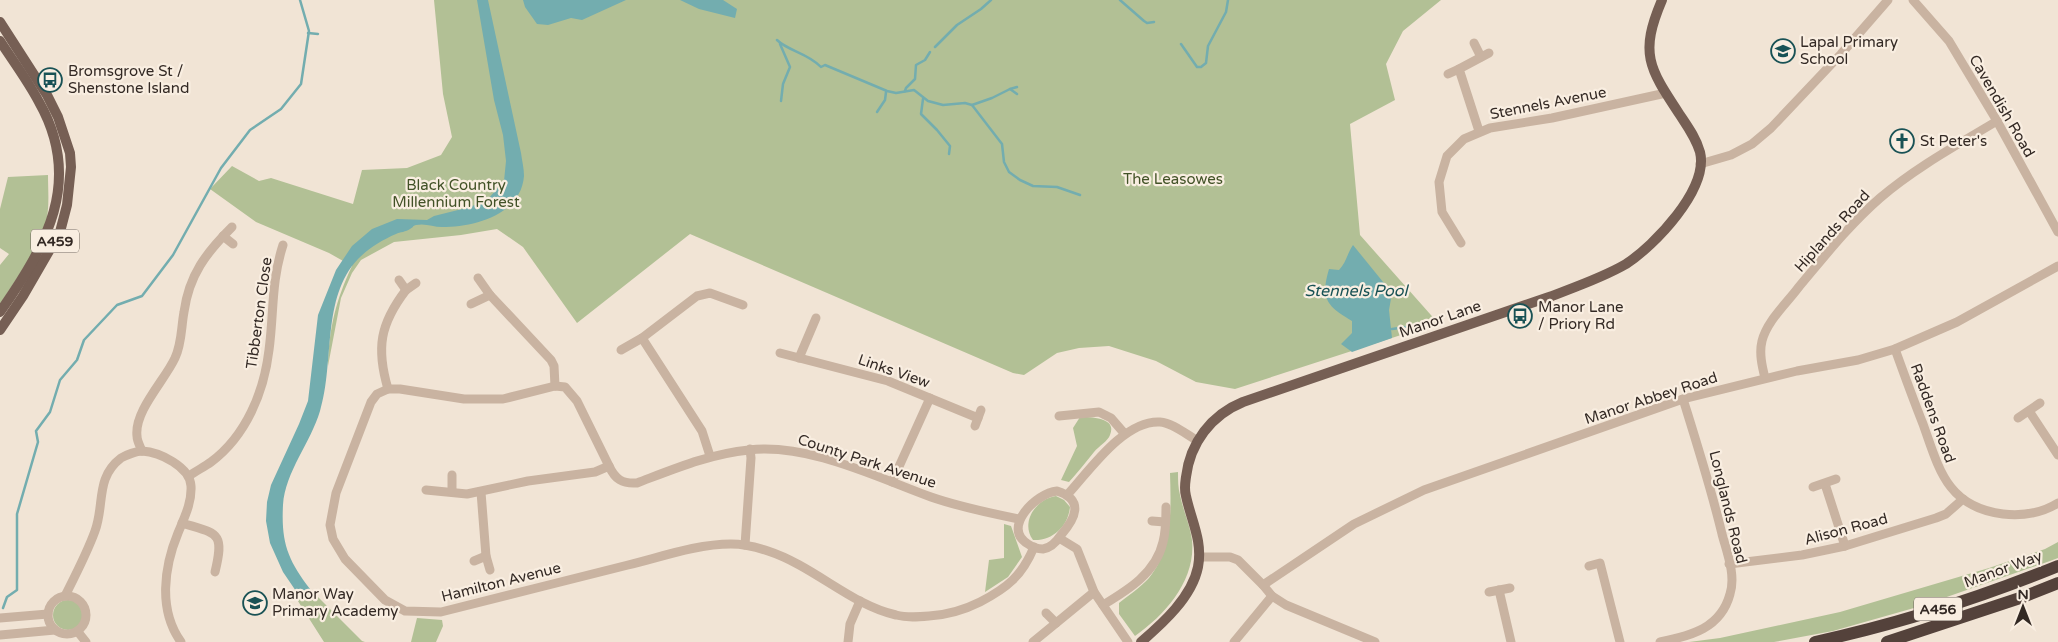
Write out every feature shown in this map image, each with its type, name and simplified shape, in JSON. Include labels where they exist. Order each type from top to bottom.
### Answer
[{"type":"highway","name":"Manor Way","points":[[1815,642],[1873,629],[1946,607],[2058,566]]},
{"type":"highway","name":"A456","points":[[1887,642],[2023,598],[2058,583]]},
{"type":"main road","name":"Manor Lane","points":[[1141,642],[1188,592],[1196,573],[1199,542],[1184,488],[1189,459],[1198,441],[1213,420],[1230,407],[1243,402],[1549,297],[1596,279],[1626,264],[1650,244],[1675,217],[1693,189],[1700,164],[1700,151],[1693,134],[1666,94],[1653,69],[1648,54],[1651,27],[1662,0]]},
{"type":"main road","name":"A459","points":[[0,22],[47,95],[58,117],[66,139],[71,167],[67,205],[60,232],[0,330]]},
{"type":"main road","name":"A459","points":[[0,41],[40,102],[50,124],[58,152],[60,179],[56,207],[47,233],[14,292],[0,312]]},
{"type":"street","points":[[1700,164],[1731,156],[1752,144],[1771,128],[1841,54],[1888,0]]},
{"type":"street","name":"Cavendish Road","points":[[1913,0],[1948,41],[1997,121],[2058,232]]},
{"type":"street","points":[[1448,74],[1485,55],[1474,43]]},
{"type":"street","points":[[1459,69],[1479,131]]},
{"type":"street","name":"Stennels Avenue","points":[[1461,242],[1442,212],[1439,182],[1447,156],[1464,139],[1479,131],[1490,128],[1552,118],[1666,94]]},
{"type":"street","name":"Hiplands Road","points":[[1765,378],[1761,359],[1764,334],[1774,318],[1838,240],[1879,198],[1908,176],[1997,121]]},
{"type":"street","points":[[142,451],[136,436],[138,425],[143,410],[176,356],[181,340],[188,286],[198,268],[232,227]]},
{"type":"street","points":[[223,236],[233,244]]},
{"type":"street","name":"Tibberton Close","points":[[189,476],[212,462],[234,439],[255,406],[264,379],[268,357],[276,269],[283,245]]},
{"type":"street","name":"Manor Abbey Road","points":[[1263,584],[1330,539],[1390,505],[1424,490],[1683,399],[1765,378],[1858,360],[1894,349],[1957,322],[2058,266]]},
{"type":"street","points":[[478,278],[490,295],[551,360],[554,366],[555,386]]},
{"type":"street","points":[[398,280],[406,290]]},
{"type":"street","points":[[416,283],[406,290],[388,315],[384,328],[382,364],[388,389],[400,389],[464,399],[503,399],[555,386],[565,387],[577,400],[609,466],[595,472],[528,481],[467,494],[426,490]]},
{"type":"street","points":[[621,350],[642,338],[697,296],[710,293],[743,305]]},
{"type":"street","points":[[471,304],[490,295]]},
{"type":"street","points":[[799,358],[816,318]]},
{"type":"street","points":[[642,338],[702,432],[710,456]]},
{"type":"street","name":"Raddens Road","points":[[1894,349],[1942,475],[1963,499],[1977,508],[2014,514],[2040,511],[2058,503]]},
{"type":"street","name":"Links View","points":[[780,353],[888,381],[978,418]]},
{"type":"street","name":"Hamilton Avenue","points":[[388,389],[377,394],[371,402],[336,493],[330,525],[333,539],[345,559],[385,600],[405,610],[441,612],[688,550],[719,544],[744,545],[780,555],[804,566],[860,601],[882,612],[898,616],[923,616],[956,612],[970,607],[1004,588],[1015,579],[1027,564],[1034,547]]},
{"type":"street","points":[[892,482],[930,398]]},
{"type":"street","name":"Longlands Road","points":[[1660,642],[1684,638],[1703,630],[1716,619],[1727,603],[1731,593],[1732,576],[1700,452],[1683,399]]},
{"type":"street","points":[[2018,418],[2040,404]]},
{"type":"street","points":[[2029,411],[2058,455]]},
{"type":"street","points":[[1059,416],[1099,412],[1111,418],[1124,433]]},
{"type":"street","points":[[1068,494],[1124,433],[1136,426],[1160,422],[1171,425],[1198,441]]},
{"type":"street","points":[[744,545],[751,458],[750,449]]},
{"type":"street","name":"County Park Avenue","points":[[609,466],[614,476],[626,484],[637,483],[710,456],[750,449],[783,449],[812,455],[975,510],[1019,519]]},
{"type":"street","points":[[65,596],[76,598],[86,611],[86,622],[78,632],[64,634],[55,630],[49,623],[48,614],[52,603],[65,596],[84,557],[96,528],[104,479],[110,469],[123,457],[142,451],[171,461],[183,469],[189,476],[191,486],[189,507],[172,548],[166,585],[166,606],[181,642]]},
{"type":"street","points":[[452,475],[452,492]]},
{"type":"street","points":[[1813,487],[1836,479]]},
{"type":"street","points":[[1825,484],[1844,546]]},
{"type":"street","points":[[1057,491],[1068,494],[1073,502],[1075,515],[1073,522],[1050,546],[1042,549],[1025,542],[1020,535],[1019,519],[1027,508],[1048,492],[1057,491]]},
{"type":"street","points":[[481,492],[486,556],[490,570]]},
{"type":"street","name":"Alison Road","points":[[1729,564],[1802,555],[1844,546],[1936,518],[1946,514],[1963,499]]},
{"type":"street","points":[[1103,605],[1142,578],[1159,554],[1164,541],[1166,507]]},
{"type":"street","points":[[1152,521],[1165,522]]},
{"type":"street","points":[[182,523],[212,532],[218,537],[220,546],[215,572]]},
{"type":"street","points":[[1058,538],[1077,549],[1094,592],[1128,642]]},
{"type":"street","points":[[474,561],[486,556]]},
{"type":"street","points":[[1199,557],[1220,557],[1238,560],[1263,584],[1272,596],[1286,605],[1375,642]]},
{"type":"street","points":[[1589,566],[1604,562],[1620,642]]},
{"type":"street","points":[[1489,592],[1510,588]]},
{"type":"street","points":[[1499,590],[1511,642]]},
{"type":"street","points":[[1033,642],[1094,592]]},
{"type":"street","points":[[1234,642],[1272,596]]},
{"type":"street","points":[[848,642],[850,624],[860,601]]},
{"type":"street","points":[[1046,613],[1056,623]]},
{"type":"street","points":[[0,618],[48,614]]},
{"type":"street","points":[[0,635],[55,630]]},
{"type":"street","points":[[78,632],[86,642]]},
{"type":"green space","name":"The Leasowes","points":[[434,0],[1441,0],[1403,31],[1386,64],[1395,100],[1350,124],[1360,235],[1438,323],[1235,389],[1196,382],[1156,361],[1109,346],[1079,348],[1057,353],[1024,375],[1013,373],[690,234],[577,323],[523,247],[497,229],[394,242],[361,260],[352,273],[341,298],[328,366],[334,314],[352,266],[329,253],[256,222],[210,189],[232,166],[259,181],[271,178],[353,204],[362,170],[407,168],[441,155],[452,137],[443,94]]},
{"type":"green space","points":[[48,175],[48,207],[45,226],[31,256],[0,304],[0,265],[9,254],[0,248],[0,209],[8,177]]},
{"type":"green space","points":[[1080,417],[1090,417],[1106,421],[1110,425],[1110,435],[1069,482],[1061,480],[1077,446],[1073,428]]},
{"type":"green space","points":[[1178,472],[1179,492],[1192,540],[1192,555],[1189,569],[1177,595],[1168,607],[1135,636],[1119,614],[1119,603],[1149,578],[1163,554],[1169,528],[1170,473]]},
{"type":"green space","points":[[1056,496],[1064,500],[1070,507],[1066,521],[1053,535],[1040,540],[1033,540],[1028,526],[1032,512],[1042,502]]},
{"type":"green space","points":[[1004,524],[1011,526],[1022,557],[1008,577],[985,592],[989,560],[1004,558]]},
{"type":"green space","points":[[2058,542],[2058,558],[1921,606],[1833,631],[1774,642],[1689,642],[1720,638],[1840,612],[1989,568],[2045,549]]},
{"type":"green space","points":[[310,589],[365,642],[324,642],[296,598],[305,594]]},
{"type":"green space","points":[[68,600],[79,604],[83,615],[79,626],[68,630],[57,626],[53,615],[57,604]]},
{"type":"green space","points":[[417,618],[442,620],[443,626],[436,642],[411,642]]},
{"type":"water","points":[[477,0],[488,0],[521,153],[524,176],[521,189],[505,209],[481,221],[468,225],[442,227],[423,224],[416,225],[391,236],[362,255],[346,275],[334,312],[320,411],[288,481],[283,505],[283,530],[291,560],[310,589],[300,597],[283,572],[270,543],[266,521],[267,502],[271,485],[308,401],[318,315],[336,270],[352,246],[372,229],[397,219],[427,220],[434,216],[470,207],[488,199],[504,181],[506,161],[503,135],[494,100]]},
{"type":"water","points":[[523,0],[626,0],[582,20],[571,18],[548,25],[537,24],[525,7]]},
{"type":"water","points":[[680,0],[723,0],[737,9],[735,18],[699,9]]},
{"type":"water","name":"Stennels Pool","points":[[1353,245],[1392,293],[1389,310],[1392,338],[1352,352],[1341,344],[1352,333],[1352,321],[1331,306],[1325,288],[1329,269],[1339,270]]},
{"type":"waterway","points":[[3,608],[7,597],[17,590],[17,514],[38,442],[36,431],[50,412],[60,380],[77,360],[84,340],[117,305],[142,296],[173,255],[221,168],[250,130],[281,109],[301,84],[309,31],[300,0]]},
{"type":"waterway","points":[[935,47],[957,25],[991,0]]},
{"type":"waterway","points":[[1120,0],[1147,23],[1154,22]]},
{"type":"waterway","points":[[1181,44],[1197,67],[1201,67],[1206,63],[1208,46],[1226,12],[1228,0]]},
{"type":"waterway","points":[[308,33],[318,34]]},
{"type":"waterway","points":[[777,40],[810,58],[821,67],[825,65],[887,91],[896,93],[914,90],[928,101],[943,105],[965,103],[972,105],[1002,144],[1004,162],[1009,172],[1033,186],[1057,187],[1080,195]]},
{"type":"waterway","points":[[780,44],[790,67],[783,84],[781,101]]},
{"type":"waterway","points":[[905,91],[915,79],[916,65],[925,60],[930,52]]},
{"type":"waterway","points":[[1010,89],[1017,87]]},
{"type":"waterway","points":[[972,105],[1010,89],[1017,94]]},
{"type":"waterway","points":[[877,112],[885,100],[886,92]]},
{"type":"waterway","points":[[923,99],[921,114],[950,146],[949,154]]},
{"type":"waterway","points":[[1392,329],[1429,324]]},
{"type":"place","name":"Lapal Primary School","points":[[1783,51]]},
{"type":"place","name":"Bromsgrove St / Shenstone Island","points":[[50,80]]},
{"type":"place","name":"St Peter's","points":[[1902,141]]},
{"type":"place","name":"Manor Lane / Priory Rd","points":[[1520,316]]},
{"type":"place","name":"Manor Way Primary Academy","points":[[255,603]]},
{"type":"park label","name":"Black Country Millennium Forest","points":[[456,194]]}]
